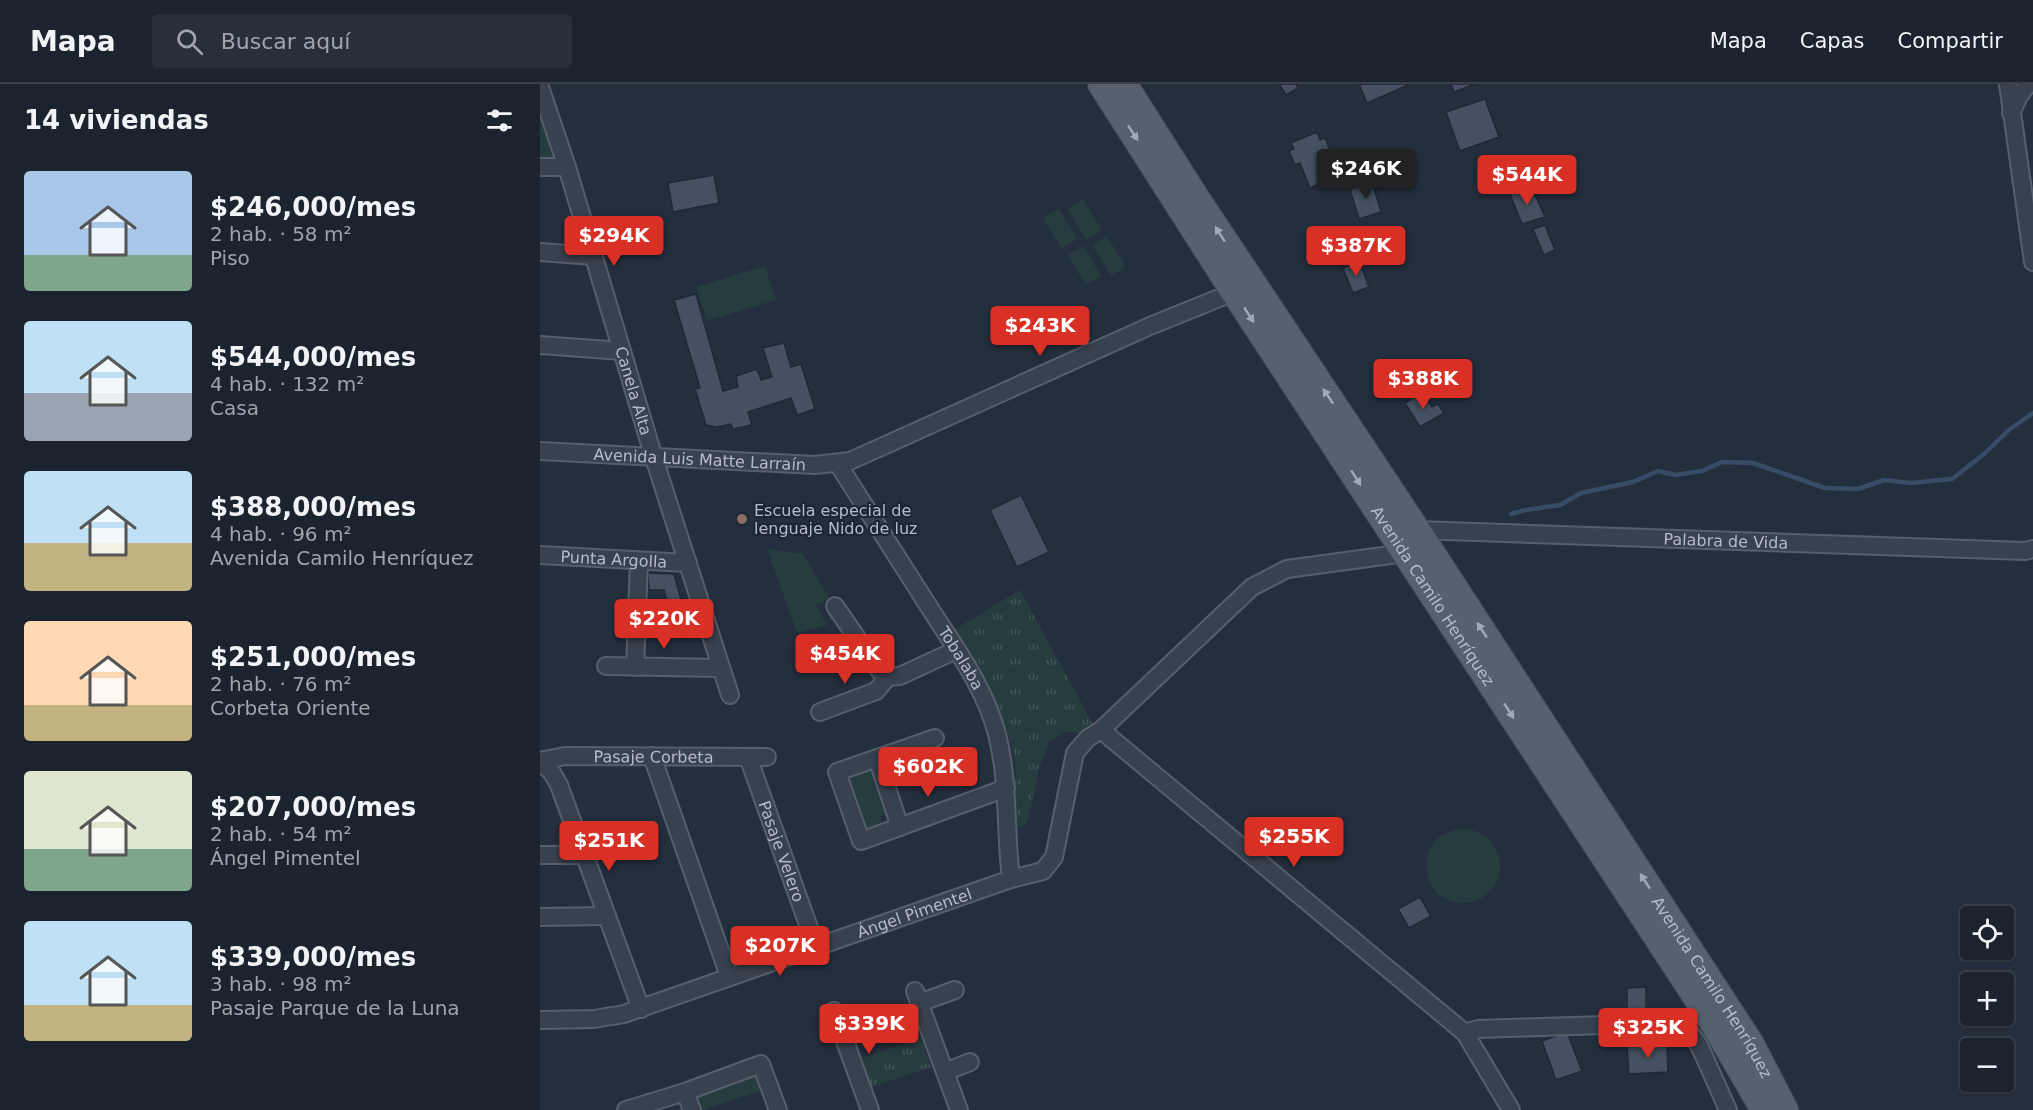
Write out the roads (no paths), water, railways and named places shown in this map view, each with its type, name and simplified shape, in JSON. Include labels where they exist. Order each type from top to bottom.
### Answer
[{"type":"main road","name":"Avenida Camilo Henríquez","points":[[1101,84],[1234,292],[1716,1026],[1764,1110]]},
{"type":"main road","name":"Avenida Camilo Henríquez","points":[[1124,84],[1751,1044],[1785,1110]]},
{"type":"street","points":[[2008,84],[2033,262]]},
{"type":"street","points":[[2011,114],[2019,96],[2028,84]]},
{"type":"street","name":"Canela Alta","points":[[540,87],[567,167],[654,458],[730,695]]},
{"type":"street","points":[[540,166],[567,167]]},
{"type":"street","points":[[540,252],[593,256]]},
{"type":"street","name":"Avenida Luis Matte Larraín","points":[[540,451],[654,458],[838,464],[861,457],[1150,326],[1234,292]]},
{"type":"street","points":[[540,345],[622,351]]},
{"type":"street","name":"Tobalaba","points":[[838,464],[970,671],[990,712],[1001,751],[1006,789],[1006,844],[1011,879]]},
{"type":"street","name":"Palabra de Vida","points":[[1417,530],[2025,551],[2033,549]]},
{"type":"street","name":"Ángel Pimentel","points":[[540,1020],[601,1018],[641,1009],[729,976],[1043,870],[1054,857],[1075,753],[1088,738],[1101,730],[1252,587],[1287,569],[1406,553]]},
{"type":"street","points":[[540,555],[540,568]]},
{"type":"street","name":"Punta Argolla","points":[[540,555],[687,563]]},
{"type":"street","points":[[636,667],[639,561]]},
{"type":"street","points":[[835,606],[879,670],[888,677],[896,678],[956,650]]},
{"type":"street","points":[[606,666],[722,668]]},
{"type":"street","points":[[820,712],[876,692],[888,677]]},
{"type":"street","points":[[1101,730],[1465,1033],[1511,1110]]},
{"type":"street","points":[[935,738],[837,772],[861,841],[1006,789]]},
{"type":"street","name":"Pasaje Corbeta","points":[[540,762],[566,756],[767,758]]},
{"type":"street","points":[[652,756],[729,976]]},
{"type":"street","name":"Pasaje Velero","points":[[748,757],[816,947]]},
{"type":"street","points":[[877,758],[900,827]]},
{"type":"street","points":[[540,762],[555,778],[641,1009]]},
{"type":"street","points":[[540,855],[584,855]]},
{"type":"street","points":[[540,917],[607,916]]},
{"type":"street","points":[[955,990],[917,997],[958,1110]]},
{"type":"street","points":[[834,1011],[870,1110]]},
{"type":"street","points":[[1465,1033],[1478,1029],[1673,1023],[1685,1027],[1699,1045],[1729,1110]]},
{"type":"street","points":[[1716,1026],[1717,1059],[1729,1110]]},
{"type":"street","points":[[945,1072],[970,1062]]},
{"type":"street","points":[[626,1110],[685,1092],[761,1064],[778,1110]]},
{"type":"street","points":[[685,1092],[692,1110]]},
{"type":"waterway","points":[[1511,514],[1560,505],[1581,493],[1633,482],[1658,471],[1675,475],[1702,471],[1722,462],[1753,463],[1825,488],[1858,489],[1884,480],[1911,483],[1952,479],[1984,454],[2010,429],[2033,413]]},
{"type":"place","name":"Escuela especial de lenguaje Nido de luz","points":[[742,519]]}]
